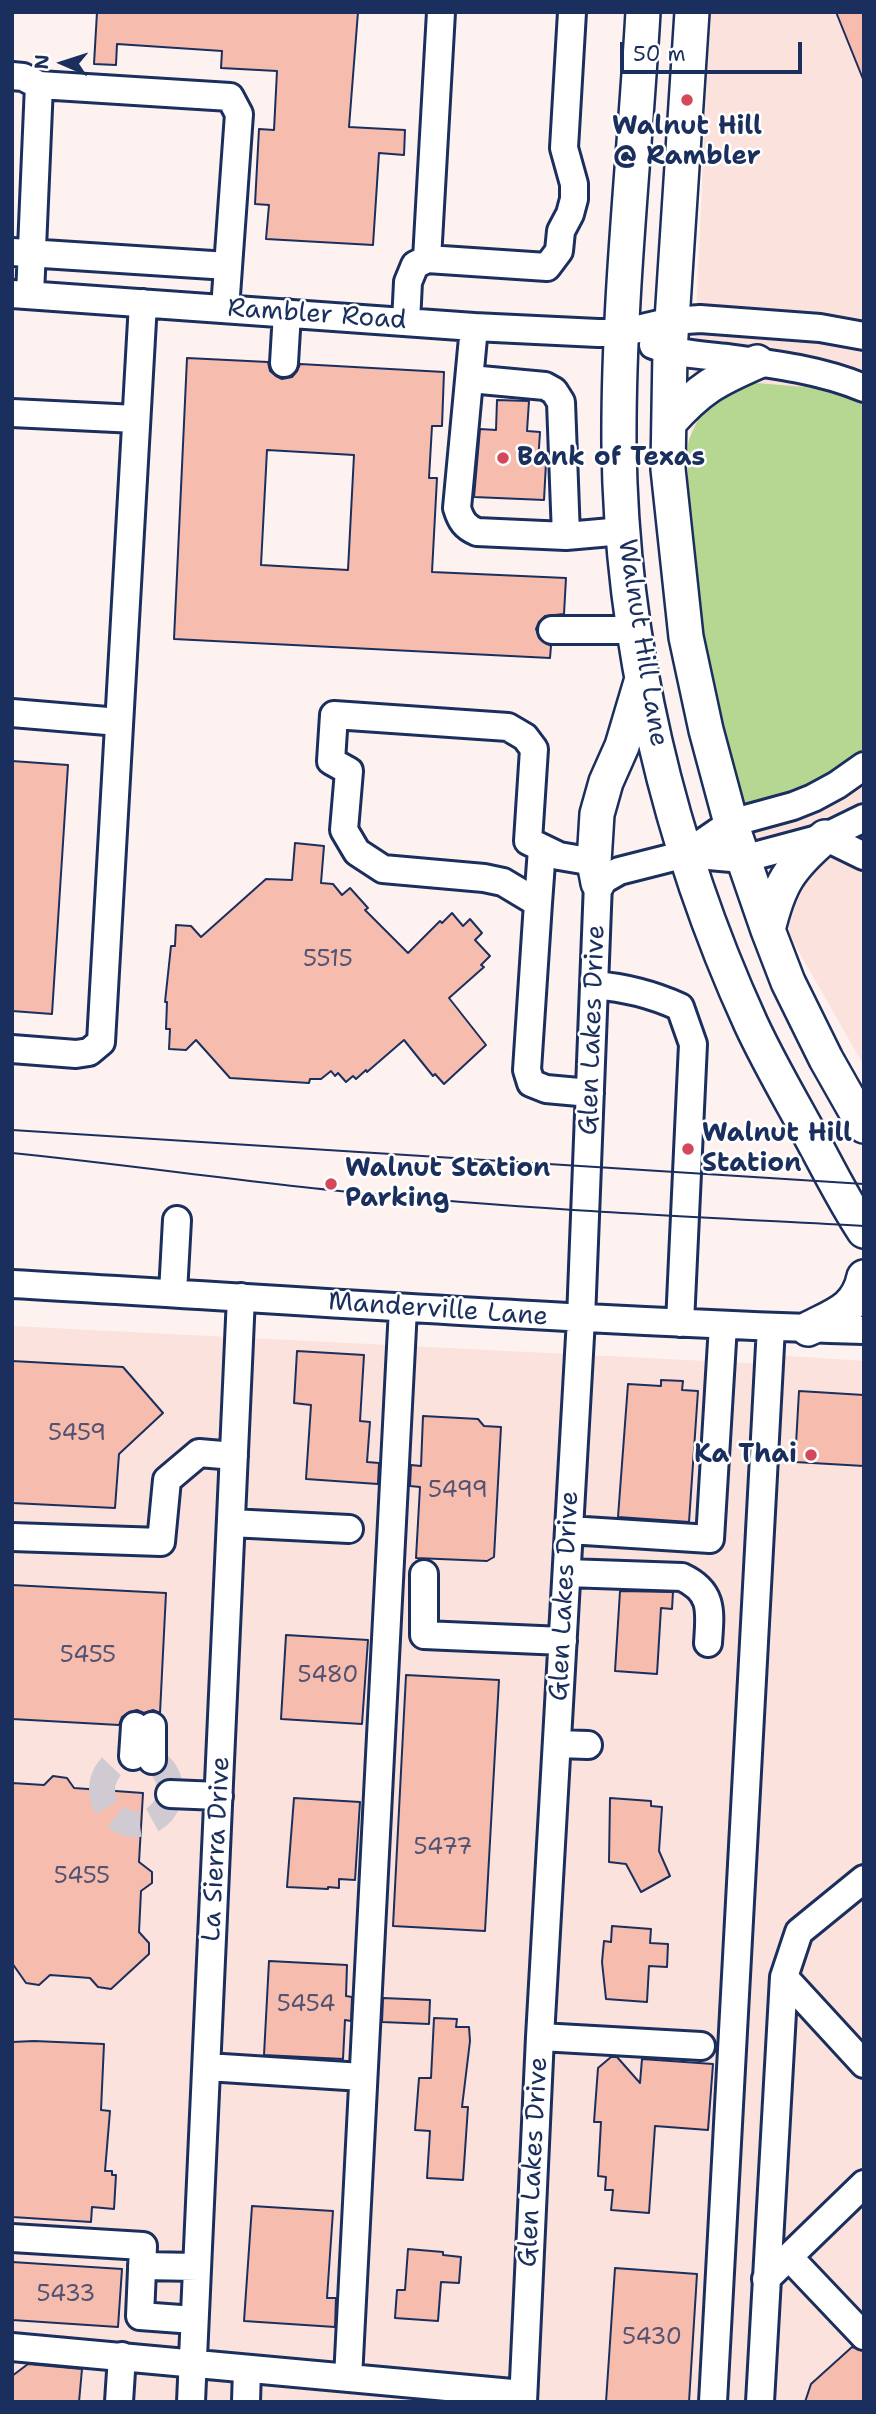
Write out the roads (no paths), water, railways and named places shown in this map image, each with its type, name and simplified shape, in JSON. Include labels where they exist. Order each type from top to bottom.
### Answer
[{"type":"main road","name":"Walnut Hill Lane","points":[[643,12],[621,333],[619,446],[628,587],[643,676],[662,765],[686,854],[720,950],[752,1026],[863,1240]]},
{"type":"main road","name":"Walnut Hill Lane","points":[[692,12],[671,336],[668,469],[686,637],[706,730],[731,823],[768,930],[793,993],[864,1126]]},
{"type":"main road","points":[[669,422],[705,387],[757,362]]},
{"type":"main road","points":[[596,873],[597,814],[606,782],[622,746],[643,676]]},
{"type":"main road","points":[[768,930],[775,901],[784,881],[798,860],[825,837]]},
{"type":"main road","points":[[808,1329],[848,1308],[861,1288],[864,1277]]},
{"type":"street","points":[[427,259],[441,12]]},
{"type":"street","points":[[406,322],[408,282],[415,265],[427,259],[547,267],[559,251],[561,232],[570,215],[574,199],[574,184],[564,148],[572,12]]},
{"type":"street","points":[[12,76],[23,77],[39,85],[230,97],[239,114],[225,309]]},
{"type":"street","points":[[21,295],[22,252],[39,85]]},
{"type":"street","points":[[22,252],[228,266]]},
{"type":"street","name":"Rambler Road","points":[[21,295],[474,327],[671,336],[757,362],[840,378],[864,388]]},
{"type":"street","points":[[12,1049],[76,1054],[89,1052],[101,1042],[143,303]]},
{"type":"street","points":[[284,363],[287,313]]},
{"type":"street","name":"Rambler Road","points":[[671,336],[700,319],[820,328],[864,336]]},
{"type":"street","points":[[474,327],[462,430],[457,508],[461,520],[468,528],[477,532],[566,536],[624,531]]},
{"type":"street","points":[[470,379],[545,386],[554,391],[561,401],[566,536]]},
{"type":"street","points":[[12,413],[136,419]]},
{"type":"street","points":[[552,630],[635,630]]},
{"type":"street","points":[[12,713],[119,722]]},
{"type":"street","points":[[538,903],[503,882],[383,869],[357,852],[344,830],[349,771],[331,761],[334,715],[508,727],[525,737],[534,749],[528,841],[542,849],[576,860],[596,873],[619,871],[686,854],[743,859],[825,837],[864,818]]},
{"type":"street","points":[[686,854],[731,823],[813,798],[864,766]]},
{"type":"street","points":[[825,837],[864,856]]},
{"type":"street","points":[[542,849],[527,1070],[531,1083],[547,1090],[590,1093]]},
{"type":"street","name":"Glen Lakes Drive","points":[[523,2398],[540,2038],[581,1319],[596,873]]},
{"type":"street","points":[[594,985],[650,993],[680,1007],[693,1044],[680,1323]]},
{"type":"street","points":[[173,1293],[177,1220]]},
{"type":"street","name":"Manderville Lane","points":[[12,1284],[581,1319],[864,1330]]},
{"type":"street","name":"La Sierra Drive","points":[[191,2402],[241,1297]]},
{"type":"street","points":[[348,2378],[403,1308]]},
{"type":"street","points":[[569,1531],[710,1539],[723,1325]]},
{"type":"street","points":[[713,2402],[771,1327]]},
{"type":"street","points":[[12,1537],[161,1542],[167,1480],[199,1453],[234,1456]]},
{"type":"street","points":[[231,1523],[349,1529]]},
{"type":"street","points":[[567,1573],[682,1577],[692,1582],[704,1594],[710,1606],[708,1643]]},
{"type":"street","points":[[424,1574],[424,1635],[563,1641]]},
{"type":"street","points":[[143,1758],[144,1726]]},
{"type":"street","points":[[557,1744],[588,1745]]},
{"type":"street","points":[[170,1794],[219,1796]]},
{"type":"street","points":[[760,2402],[784,1977],[799,1932],[864,1878]]},
{"type":"street","points":[[784,1977],[864,2064]]},
{"type":"street","points":[[540,2038],[701,2046]]},
{"type":"street","points":[[207,2067],[362,2077]]},
{"type":"street","points":[[766,2279],[864,2184]]},
{"type":"street","points":[[12,2238],[144,2246],[140,2316],[194,2320]]},
{"type":"street","points":[[789,2257],[864,2336]]},
{"type":"street","points":[[142,2266],[197,2267]]},
{"type":"street","points":[[12,2347],[348,2378],[448,2395],[523,2398]]},
{"type":"street","points":[[119,2402],[122,2356]]},
{"type":"street","points":[[246,2402],[247,2369]]},
{"type":"tunnel","points":[[136,1756],[149,1759],[160,1766],[167,1777],[170,1790],[167,1803],[160,1814],[149,1821],[136,1824],[123,1821],[112,1814],[105,1803],[102,1790],[105,1777],[112,1766],[123,1759],[136,1756]]},
{"type":"tram line","points":[[12,1130],[864,1184]]},
{"type":"tram line","points":[[12,1153],[433,1200],[864,1226]]},
{"type":"place","name":"Walnut Hill @ Rambler","points":[[687,100]]},
{"type":"place","name":"Bank of Texas","points":[[503,458]]},
{"type":"place","name":"Walnut Hill Station","points":[[688,1149]]},
{"type":"place","name":"Walnut Station Parking","points":[[331,1184]]},
{"type":"place","name":"Ka Thai","points":[[811,1455]]}]
